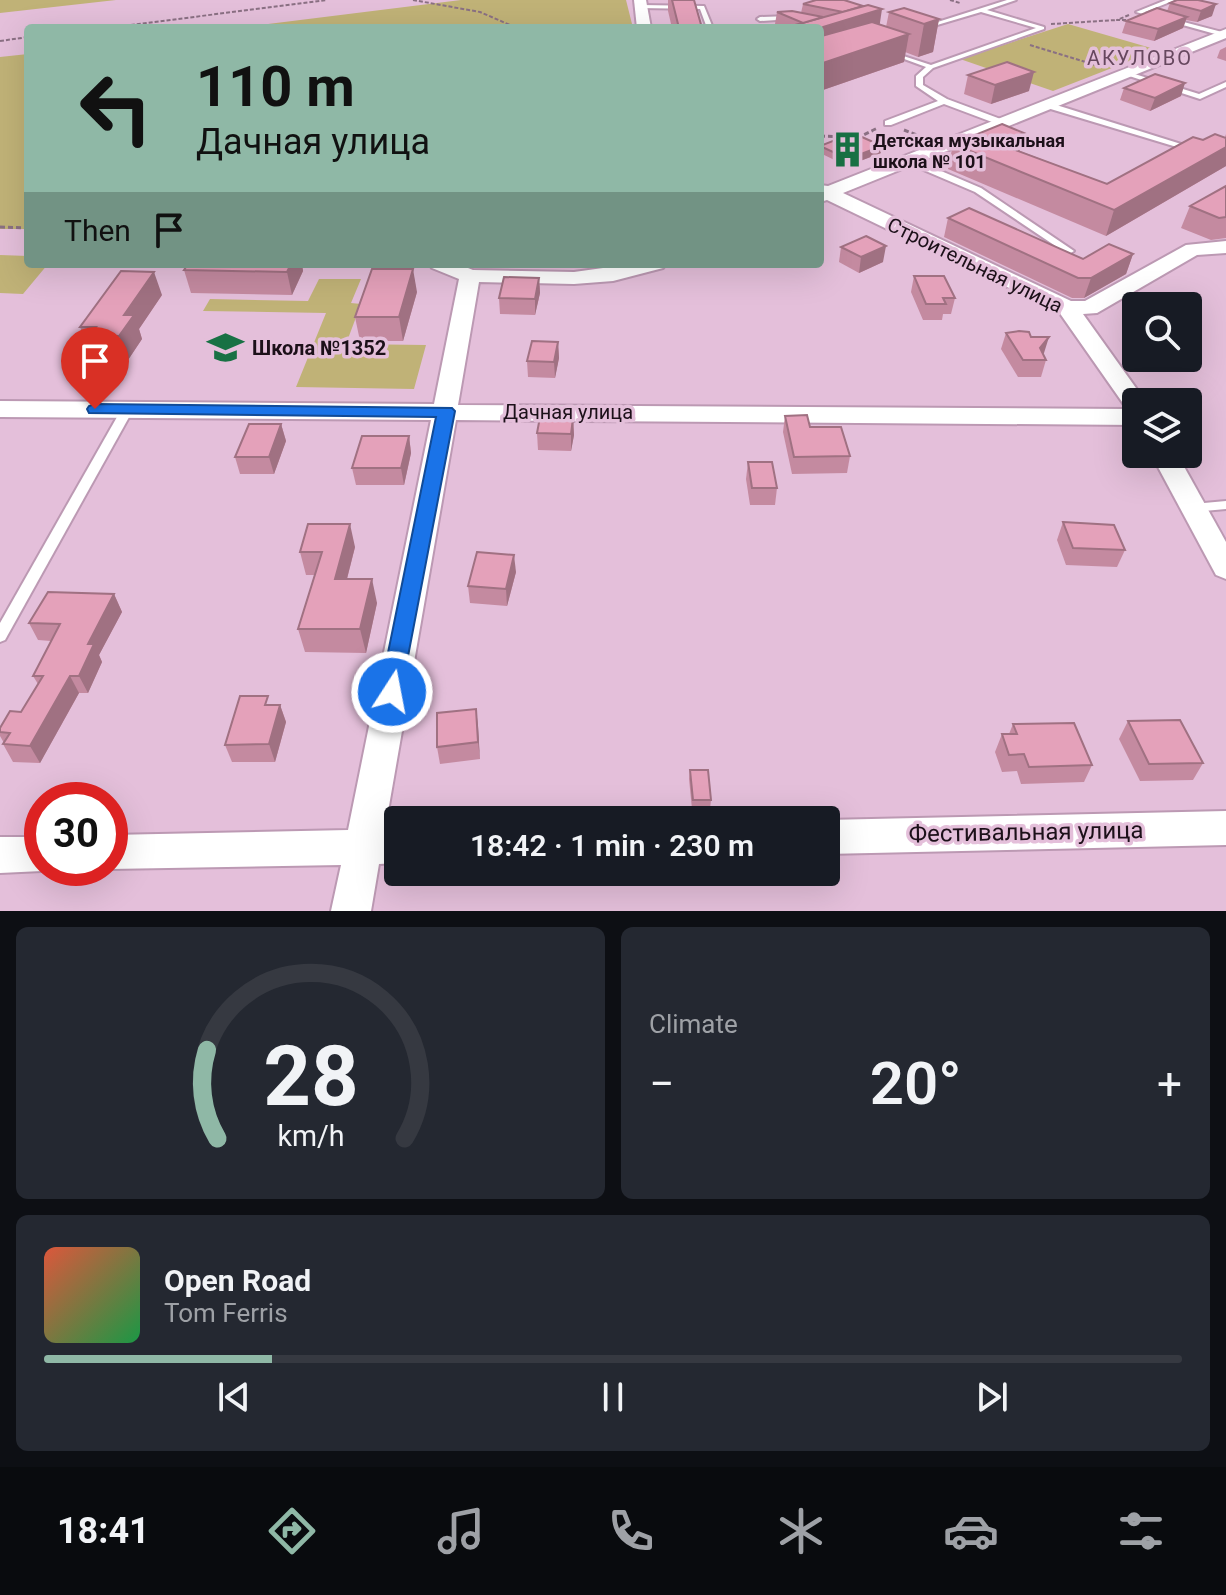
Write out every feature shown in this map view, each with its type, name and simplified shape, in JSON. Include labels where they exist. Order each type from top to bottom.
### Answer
[{"type":"street","points":[[641,3],[644,24]]},
{"type":"street","points":[[824,193],[1225,34]]},
{"type":"street","name":"Строительная улица","points":[[824,193],[1067,307],[1124,388]]},
{"type":"street","points":[[1067,307],[1089,308],[1193,249],[1226,247]]},
{"type":"street","points":[[449,268],[470,276],[534,271],[613,275],[640,268]]},
{"type":"street","points":[[351,911],[380,847],[446,411],[470,276]]},
{"type":"street","name":"Дачная улица","points":[[0,409],[1122,417]]},
{"type":"street","points":[[1172,468],[1226,568]]},
{"type":"street","name":"Фестивальная улица","points":[[840,837],[1226,828]]},
{"type":"street","points":[[128,852],[380,847]]},
{"type":"street","points":[[0,855],[24,854]]},
{"type":"lane","points":[[923,27],[1013,0]]},
{"type":"lane","points":[[1172,0],[1139,12],[1225,34]]},
{"type":"lane","points":[[641,3],[702,7],[708,24]]},
{"type":"lane","points":[[981,10],[1042,28]]},
{"type":"lane","points":[[760,19],[773,17],[806,21]]},
{"type":"lane","points":[[1003,123],[944,101],[920,86],[919,76],[931,67],[1042,28]]},
{"type":"lane","points":[[880,49],[931,67]]},
{"type":"lane","points":[[1125,73],[1200,97],[1226,84]]},
{"type":"lane","points":[[888,123],[944,101]]},
{"type":"lane","points":[[1047,105],[1196,150]]},
{"type":"lane","points":[[910,161],[978,190],[1069,251]]},
{"type":"lane","points":[[0,636],[127,410]]},
{"type":"lane","points":[[1193,508],[1226,505]]},
{"type":"path","points":[[138,24],[327,0]]},
{"type":"path","points":[[413,0],[466,8],[512,24]]},
{"type":"path","points":[[1042,28],[1060,21],[1117,20]]},
{"type":"path","points":[[0,41],[24,38]]},
{"type":"path","points":[[1008,39],[1125,73]]},
{"type":"path","points":[[855,139],[888,123],[931,140]]},
{"type":"path","points":[[824,136],[845,135],[867,145]]},
{"type":"path","points":[[0,227],[24,228]]},
{"type":"shaded area","points":[[0,0],[116,0],[0,13]]},
{"type":"shaded area","points":[[461,0],[626,0],[632,24],[267,24]]},
{"type":"shaded area","points":[[1068,24],[1158,50],[1053,91],[960,59]]},
{"type":"shaded area","points":[[24,54],[24,229],[0,229],[0,57]]},
{"type":"shaded area","points":[[0,255],[24,256],[24,268],[45,268],[23,294],[0,293]]},
{"type":"shaded area","points":[[319,279],[361,279],[351,303],[361,304],[346,344],[426,345],[414,389],[296,387],[326,313],[203,311],[210,299],[308,301]]},
{"type":"building","points":[[672,0],[694,0],[701,24],[678,24]]},
{"type":"building","points":[[816,0],[844,0],[863,6],[843,12],[803,4]]},
{"type":"building","points":[[1177,0],[1216,4],[1201,11],[1170,3]]},
{"type":"building","points":[[868,5],[882,9],[824,27],[824,24],[799,24]]},
{"type":"building","points":[[904,8],[939,19],[924,24],[889,12]]},
{"type":"building","points":[[1157,8],[1187,17],[1158,29],[1126,21]]},
{"type":"building","points":[[792,11],[823,17],[803,23],[777,12]]},
{"type":"building","points":[[872,22],[909,34],[824,63],[824,35]]},
{"type":"building","points":[[1007,62],[1034,72],[995,85],[968,75]]},
{"type":"building","points":[[1155,74],[1185,83],[1155,98],[1124,88]]},
{"type":"building","points":[[1002,124],[1024,133],[999,144],[1107,184],[1193,137],[1203,140],[1215,134],[1226,138],[1226,147],[1114,210],[953,144]]},
{"type":"building","points":[[853,133],[882,146],[848,159],[824,148],[824,144]]},
{"type":"building","points":[[1226,186],[1226,217],[1219,218],[1190,206]]},
{"type":"building","points":[[969,208],[1083,259],[1109,244],[1133,254],[1091,278],[1078,278],[948,218]]},
{"type":"building","points":[[866,236],[886,246],[861,257],[841,247]]},
{"type":"building","points":[[185,268],[289,268],[287,272],[184,270]]},
{"type":"building","points":[[372,269],[413,269],[399,317],[355,317]]},
{"type":"building","points":[[121,271],[154,272],[124,315],[134,315],[119,336],[90,335],[96,327],[80,327]]},
{"type":"building","points":[[914,276],[944,276],[955,298],[943,298],[946,304],[926,304]]},
{"type":"building","points":[[504,277],[539,278],[535,299],[499,298]]},
{"type":"building","points":[[1029,332],[1031,337],[1049,337],[1040,348],[1046,360],[1023,360],[1006,333]]},
{"type":"building","points":[[532,341],[558,342],[554,362],[527,361]]},
{"type":"building","points":[[807,415],[810,427],[841,427],[850,456],[794,457],[785,416]]},
{"type":"building","points":[[540,417],[573,418],[571,434],[537,433]]},
{"type":"building","points":[[249,424],[281,424],[269,457],[235,457]]},
{"type":"building","points":[[362,436],[409,436],[401,468],[352,468]]},
{"type":"building","points":[[748,462],[772,462],[777,488],[752,488]]},
{"type":"building","points":[[1063,522],[1114,525],[1125,550],[1073,548]]},
{"type":"building","points":[[308,524],[350,524],[335,579],[372,579],[360,629],[298,629],[322,552],[300,552]]},
{"type":"building","points":[[477,552],[514,555],[506,589],[468,586]]},
{"type":"building","points":[[48,592],[114,594],[88,644],[94,644],[79,676],[70,676],[30,746],[3,744],[10,733],[0,732],[0,728],[10,711],[21,712],[43,676],[33,676],[60,624],[29,623]]},
{"type":"building","points":[[240,696],[268,696],[265,705],[280,705],[269,744],[225,745]]},
{"type":"building","points":[[476,709],[478,742],[437,747],[437,713]]},
{"type":"building","points":[[1180,720],[1203,763],[1149,764],[1128,721]]},
{"type":"building","points":[[1074,723],[1092,765],[1029,767],[1024,754],[1009,755],[1002,734],[1017,734],[1013,724]]},
{"type":"building","points":[[690,770],[708,770],[711,800],[693,800]]},
{"type":"place","name":"Детская музыкальная школа № 101","points":[[847,150]]},
{"type":"place","name":"Школа №1352","points":[[226,348]]},
{"type":"district","name":"АКУЛОВО","points":[[1140,58]]},
{"type":"route","points":[[95,409],[446,411],[392,692]]}]
